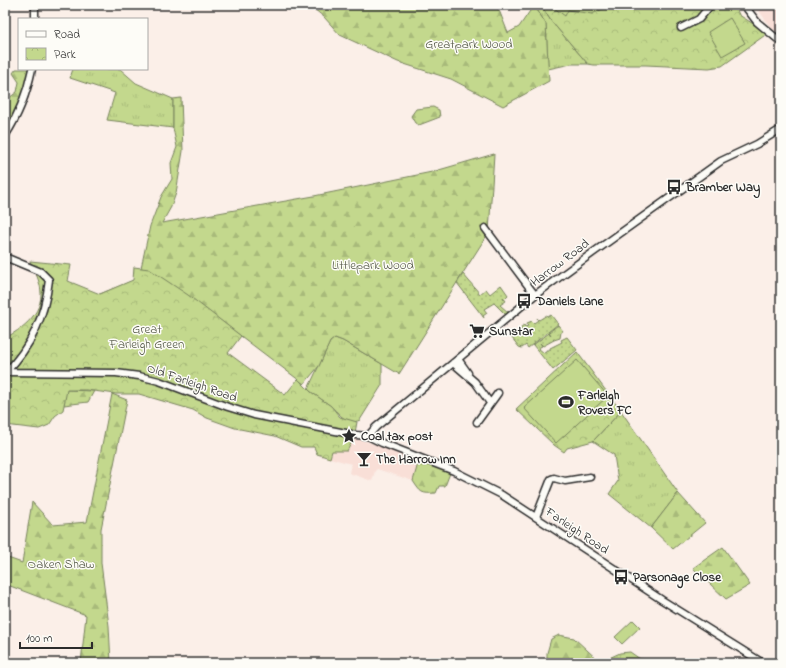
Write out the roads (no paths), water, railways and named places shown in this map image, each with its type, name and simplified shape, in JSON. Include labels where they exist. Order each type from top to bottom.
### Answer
[{"type":"street","points":[[35,5],[35,18]]},
{"type":"street","points":[[744,5],[756,22],[781,42]]},
{"type":"street","points":[[681,28],[699,19],[710,6]]},
{"type":"street","points":[[5,136],[16,120],[28,88],[32,70]]},
{"type":"street","name":"Harrow Road","points":[[368,436],[376,427],[535,295],[721,161],[757,144],[781,129]]},
{"type":"street","points":[[485,228],[535,295]]},
{"type":"street","points":[[5,257],[41,272],[48,280],[43,311],[32,340],[16,362],[6,372]]},
{"type":"street","points":[[456,361],[475,382],[490,403]]},
{"type":"street","points":[[16,362],[23,372]]},
{"type":"street","name":"Old Farleigh Road","points":[[6,372],[116,373],[139,376],[159,381],[228,407],[254,415],[368,436]]},
{"type":"street","points":[[477,422],[498,393]]},
{"type":"street","name":"Farleigh Road","points":[[368,436],[474,481],[502,495],[613,569],[763,663]]},
{"type":"street","points":[[536,517],[551,479],[554,478],[566,481],[590,477]]},
{"type":"place","name":"Bramber Way","points":[[674,187]]},
{"type":"place","name":"Daniels Lane","points":[[524,301]]},
{"type":"place","name":"Sunstar","points":[[477,331]]},
{"type":"place","name":"Farleigh Rovers FC","points":[[566,402]]},
{"type":"place","name":"Coal tax post","points":[[349,436]]},
{"type":"place","name":"The Harrow Inn","points":[[364,459]]},
{"type":"place","name":"Parsonage Close","points":[[621,577]]},
{"type":"park label","name":"Greatpark Wood","points":[[469,44]]},
{"type":"park label","name":"Littlepark Wood","points":[[373,265]]},
{"type":"park label","name":"Great Farleigh Green","points":[[147,336]]},
{"type":"park label","name":"Oaken Shaw","points":[[61,564]]}]
